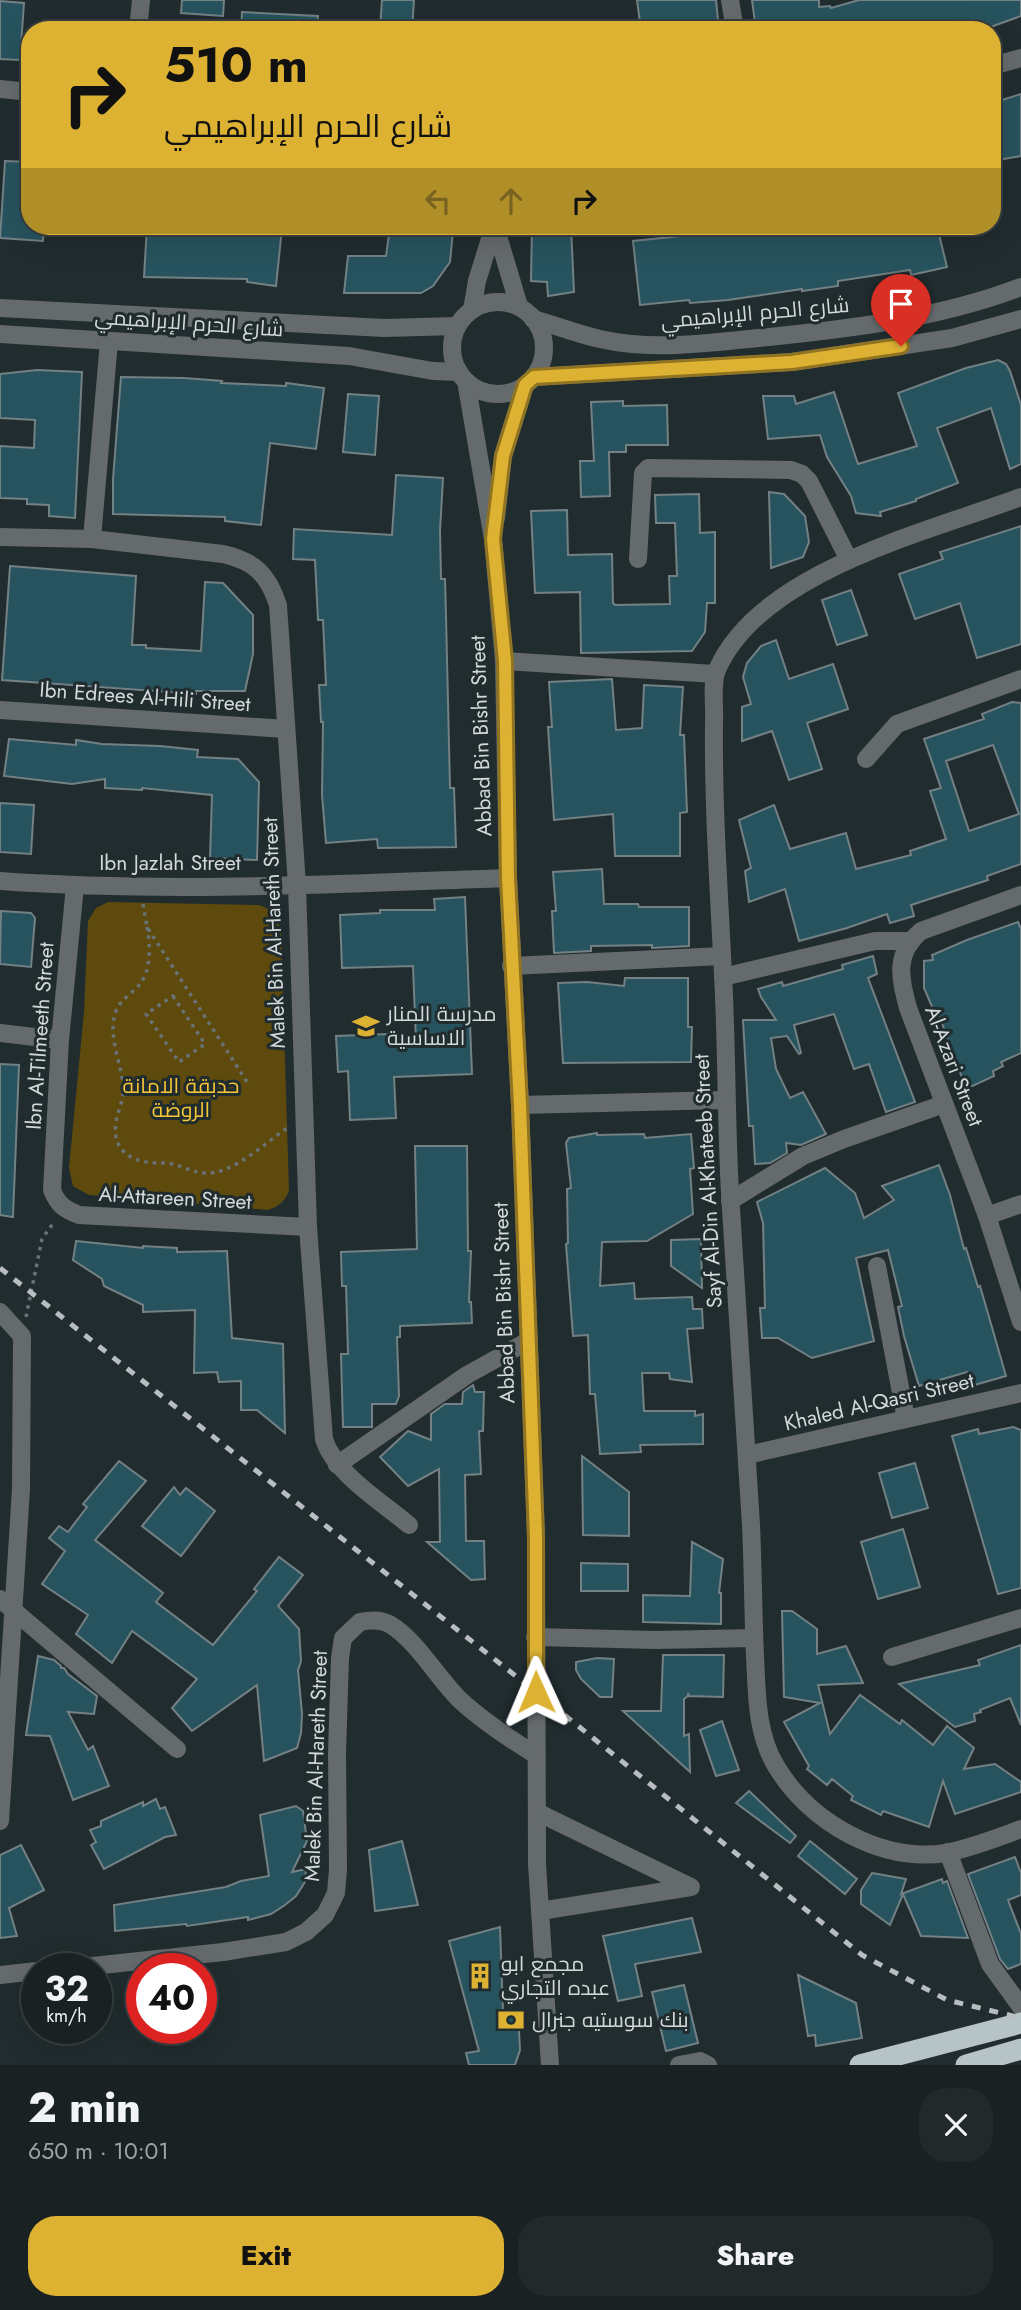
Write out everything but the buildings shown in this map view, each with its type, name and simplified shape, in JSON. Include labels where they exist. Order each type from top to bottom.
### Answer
[{"type":"highway","points":[[860,2065],[1021,2023]]},
{"type":"highway","points":[[966,2065],[1021,2049]]},
{"type":"street","points":[[139,21],[141,0]]},
{"type":"street","points":[[730,0],[734,21]]},
{"type":"street","points":[[1001,64],[1021,58]]},
{"type":"street","points":[[0,89],[21,91]]},
{"type":"street","points":[[472,310],[477,281],[491,235]]},
{"type":"street","points":[[497,235],[519,306],[533,319],[541,332],[544,348],[541,363],[530,381]]},
{"type":"street","name":"شارع الحرم الإبراهيمي","points":[[533,319],[600,340],[650,345],[699,344],[874,325],[957,308],[1021,287]]},
{"type":"street","points":[[519,306],[493,302],[472,310],[457,326],[452,349],[462,377],[477,389],[502,394],[530,381],[792,362],[952,338],[1020,322]]},
{"type":"street","name":"شارع الحرم الإبراهيمي","points":[[0,308],[384,328],[457,326]]},
{"type":"street","name":"شارع الحرم الإبراهيمي","points":[[0,334],[349,356],[462,377]]},
{"type":"street","points":[[92,539],[109,341]]},
{"type":"street","name":"Abbad Bin Bishr Street","points":[[462,377],[493,539],[505,661],[511,966],[520,1105],[536,1537],[536,1755],[540,1911],[550,2065]]},
{"type":"street","name":"Abbad Bin Bishr Street","points":[[493,539],[503,456],[530,381]]},
{"type":"street","points":[[638,559],[643,473],[648,468],[791,470],[802,474],[809,481],[849,560]]},
{"type":"street","points":[[505,661],[715,674],[731,647],[755,618],[781,596],[849,560],[1021,497]]},
{"type":"street","name":"Malek Bin Al-Hareth Street","points":[[0,537],[92,539],[223,554],[244,559],[260,572],[273,589],[278,605],[297,885],[308,1227],[322,1425],[328,1452],[337,1465],[409,1525]]},
{"type":"street","name":"Sayf Al-Din Al-Khateeb Street","points":[[715,674],[714,762],[730,1201],[747,1455],[760,1722],[774,1764],[785,1780],[821,1817],[868,1843],[927,1854],[948,1852],[1021,1829]]},
{"type":"street","points":[[866,759],[897,724],[1021,679]]},
{"type":"street","name":"Ibn Edrees Al-Hili Street","points":[[0,710],[286,729]]},
{"type":"street","name":"Ibn Jazlah Street","points":[[0,881],[75,887],[297,885],[508,878]]},
{"type":"street","name":"Ibn Al-Tilmeeth Street","points":[[64,1209],[52,1190],[60,1040],[75,887]]},
{"type":"street","points":[[723,977],[875,941],[909,942],[921,931],[1021,895]]},
{"type":"street","name":"Al-Azari Street","points":[[909,942],[901,959],[902,984],[908,1009],[987,1216],[1021,1321]]},
{"type":"street","points":[[511,966],[722,956]]},
{"type":"street","points":[[0,1033],[60,1040]]},
{"type":"street","points":[[520,1105],[726,1100]]},
{"type":"street","points":[[730,1201],[803,1156],[944,1104]]},
{"type":"street","points":[[987,1216],[1021,1204]]},
{"type":"street","name":"Al-Attareen Street","points":[[64,1209],[79,1215],[92,1216],[308,1227]]},
{"type":"street","points":[[877,1266],[906,1419]]},
{"type":"street","points":[[0,1312],[22,1336],[21,1489],[15,1614],[6,1640],[0,1821]]},
{"type":"street","points":[[337,1465],[467,1375],[528,1341]]},
{"type":"street","name":"Khaled Al-Qasri Street","points":[[747,1455],[1021,1393]]},
{"type":"street","points":[[0,1599],[177,1749]]},
{"type":"street","points":[[892,1657],[1021,1618]]},
{"type":"street","name":"Malek Bin Al-Hareth Street","points":[[112,1964],[286,1942],[306,1932],[325,1915],[335,1893],[338,1869],[340,1658],[343,1638],[360,1622],[380,1621],[390,1625],[404,1636],[461,1700],[509,1738],[536,1755]]},
{"type":"street","points":[[535,1637],[656,1640],[754,1638]]},
{"type":"street","points":[[537,1812],[691,1887],[540,1911]]},
{"type":"street","points":[[948,1852],[989,1964],[1021,2007]]},
{"type":"street","points":[[0,1975],[21,1973]]},
{"type":"street","points":[[679,2065],[700,2061],[708,2065]]},
{"type":"path","points":[[142,902],[149,949],[146,973],[140,984],[116,1011],[114,1038],[124,1086],[116,1120],[118,1143],[133,1160],[144,1163],[172,1163],[194,1171],[216,1173],[237,1164],[287,1128]]},
{"type":"path","points":[[147,927],[249,1085]]},
{"type":"path","points":[[173,996],[205,1044],[178,1062],[146,1014],[173,996]]},
{"type":"path","points":[[22,1336],[42,1239],[64,1209]]},
{"type":"green space","name":"حدبقة الامانة الروضة","points":[[108,902],[259,905],[276,917],[281,930],[289,1190],[283,1201],[275,1207],[268,1210],[89,1195],[73,1186],[69,1168],[84,1012],[88,921],[96,908]]},
{"type":"railway","points":[[0,1268],[536,1692],[862,1955],[947,2000],[1021,2018]]},
{"type":"place","name":"مدرسة المنار الاساسية","points":[[366,1026]]},
{"type":"place","name":"مجمع ابو عبده التجاري","points":[[480,1976]]},
{"type":"place","name":"بنك سوستيه جنرال","points":[[511,2020]]},
{"type":"route","points":[[536,1692],[536,1537],[520,1105],[511,966],[505,661],[493,539],[503,456],[509,433],[525,385],[534,377],[792,362],[901,346]]}]
